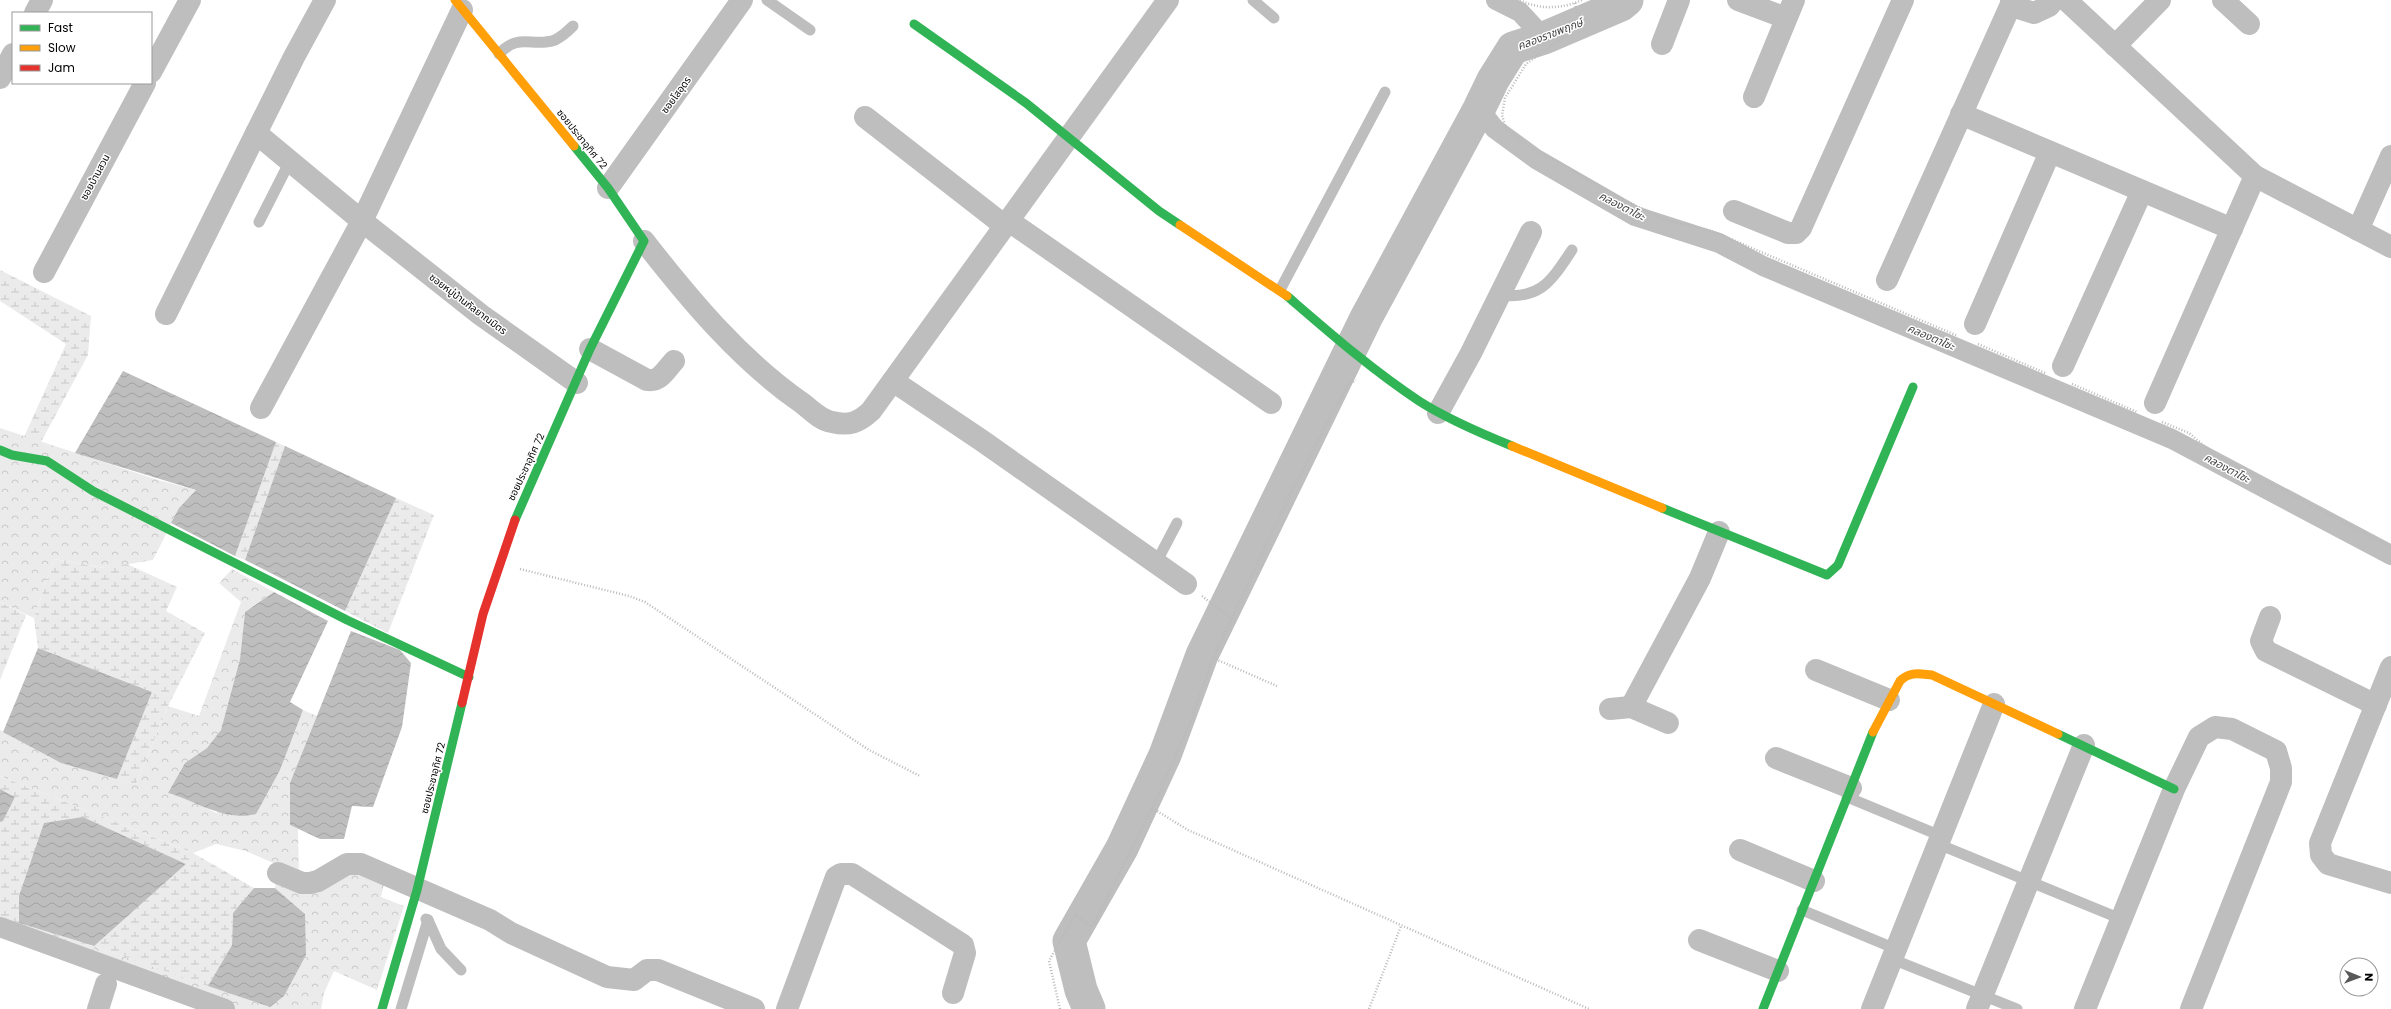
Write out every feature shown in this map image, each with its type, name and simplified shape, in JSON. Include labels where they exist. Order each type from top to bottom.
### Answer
[{"type":"street","points":[[36,12],[42,0]]},
{"type":"street","points":[[152,70],[190,0]]},
{"type":"street","points":[[166,314],[256,133],[325,0]]},
{"type":"street","name":"ซอยโสอุดร","points":[[608,188],[742,0]]},
{"type":"street","points":[[644,241],[680,288],[762,374],[817,416],[831,422],[845,424],[859,421],[870,411],[893,381],[1168,0]]},
{"type":"street","points":[[1662,44],[1679,0]]},
{"type":"street","points":[[1738,0],[1790,9],[1754,98]]},
{"type":"street","points":[[1734,211],[1788,233],[1796,233],[1801,228],[1903,0]]},
{"type":"street","points":[[1887,280],[2011,1],[2025,12],[2034,13],[2049,6],[2054,0]]},
{"type":"street","points":[[2066,0],[2255,176],[2391,247]]},
{"type":"street","points":[[2115,46],[2160,0]]},
{"type":"street","points":[[2223,0],[2249,24]]},
{"type":"street","points":[[261,408],[362,221],[458,3]]},
{"type":"street","name":"ซอยประชาอุทิศ 72","points":[[382,1009],[417,890],[483,614],[500,564],[519,510],[577,383],[590,349],[644,241],[608,188],[458,3]]},
{"type":"street","points":[[914,24],[1026,103],[1159,211],[1280,290],[1345,346],[1419,401],[1438,413],[1471,429],[1818,574],[1827,576],[1838,565],[1912,387]]},
{"type":"street","points":[[0,78],[12,56]]},
{"type":"street","name":"ซอยบ้านสวน","points":[[44,272],[144,84]]},
{"type":"street","points":[[1962,114],[2232,229]]},
{"type":"street","points":[[864,117],[1007,223],[1271,403]]},
{"type":"street","name":"ซอยหมู่บ้านกัลยาณมิตร","points":[[256,133],[362,221],[480,315],[577,383]]},
{"type":"street","points":[[1970,334],[2050,152]]},
{"type":"street","points":[[2358,230],[2391,156]]},
{"type":"street","points":[[2152,412],[2255,176]]},
{"type":"street","points":[[2059,374],[2142,191]]},
{"type":"street","points":[[1438,413],[1454,387],[1531,232]]},
{"type":"street","points":[[590,349],[646,380],[654,381],[659,379],[674,361]]},
{"type":"street","points":[[893,381],[1186,584]]},
{"type":"street","points":[[0,450],[12,455],[47,461],[93,491],[113,502],[340,616],[469,677]]},
{"type":"street","points":[[1631,707],[1700,578],[1719,532]]},
{"type":"street","points":[[2270,617],[2260,641],[2266,651],[2376,705]]},
{"type":"street","points":[[2391,667],[2320,843],[2321,855],[2328,864],[2391,882]]},
{"type":"street","points":[[1816,670],[1889,700]]},
{"type":"street","points":[[1763,1009],[1872,734],[1889,700],[1903,677],[1917,673],[1932,675],[2084,745],[2174,789]]},
{"type":"street","points":[[1872,1009],[1994,704]]},
{"type":"street","points":[[1610,708],[1631,707],[1668,722]]},
{"type":"street","points":[[2085,1009],[2174,789],[2199,737],[2215,727],[2232,729],[2276,751],[2281,768],[2281,782],[2191,1009]]},
{"type":"street","points":[[1979,1002],[2084,745]]},
{"type":"street","points":[[1776,758],[1849,792]]},
{"type":"street","points":[[1740,850],[1814,881]]},
{"type":"street","points":[[278,873],[302,883],[310,883],[318,881],[347,864],[361,864],[417,890],[490,920],[511,932],[607,977],[634,980],[647,970],[658,970],[754,1009]]},
{"type":"street","points":[[787,1009],[836,877],[846,873],[852,874],[963,945],[964,953],[953,993]]},
{"type":"street","points":[[1699,940],[1778,971]]},
{"type":"street","points":[[98,1009],[106,984]]},
{"type":"lane","points":[[767,0],[810,30]]},
{"type":"lane","points":[[1254,0],[1274,18]]},
{"type":"lane","points":[[499,54],[507,46],[517,41],[556,39],[573,26]]},
{"type":"lane","points":[[1280,290],[1386,92]]},
{"type":"lane","points":[[259,222],[290,161]]},
{"type":"lane","points":[[1500,295],[1527,296],[1540,290],[1553,278],[1572,250]]},
{"type":"lane","points":[[1156,564],[1177,523]]},
{"type":"lane","points":[[1849,792],[1939,840],[2028,881],[2121,919]]},
{"type":"lane","points":[[1802,910],[1894,954],[1979,1002],[2017,1009]]},
{"type":"lane","points":[[411,912],[428,920],[441,950],[461,970]]},
{"type":"lane","points":[[401,1009],[428,920]]},
{"type":"path","points":[[1520,0],[1531,6],[1576,4],[1582,0]]},
{"type":"path","points":[[1576,4],[1581,23],[1526,64],[1505,98],[1502,115],[1506,128],[1526,144],[1624,200],[1666,220],[1712,231],[1970,334],[2059,374],[2152,412],[2189,434],[2214,454],[2391,547]]},
{"type":"path","points":[[1060,1009],[1049,961],[1075,916],[1092,927],[1152,808],[1189,726],[1213,658],[1289,496],[1350,384]]},
{"type":"path","points":[[500,564],[629,596],[645,602],[869,750],[920,776]]},
{"type":"path","points":[[1186,584],[1232,619]]},
{"type":"path","points":[[1213,658],[1277,686]]},
{"type":"path","points":[[1152,808],[1188,830],[1589,1009]]},
{"type":"path","points":[[1369,1009],[1401,926]]},
{"type":"green space","points":[[0,270],[91,316],[88,355],[41,442],[24,437],[66,344],[0,301]]},
{"type":"green space","points":[[0,428],[158,480],[196,490],[179,508],[153,560],[105,568],[54,559],[34,618],[0,602]]},
{"type":"green space","points":[[276,442],[285,446],[245,560],[235,556]]},
{"type":"green space","points":[[396,498],[434,515],[388,633],[345,611]]},
{"type":"green space","points":[[54,559],[104,568],[127,564],[177,587],[166,611],[205,633],[168,706],[136,784],[117,779],[152,692],[38,648],[34,618]]},
{"type":"green space","points":[[232,569],[274,592],[245,612],[240,659],[221,730],[207,748],[185,763],[168,793],[187,798],[216,813],[280,770],[303,710],[317,716],[290,783],[290,825],[298,829],[299,877],[388,868],[381,897],[404,906],[377,990],[334,971],[324,993],[321,1009],[211,1009],[93,968],[94,946],[270,1007],[305,914],[275,888],[278,865],[246,851],[216,844],[193,853],[0,776],[0,730],[61,763],[136,784],[168,706],[199,716],[241,602],[219,583]]},
{"type":"green space","points":[[0,602],[26,615],[0,680]]},
{"type":"green space","points":[[0,776],[193,853],[254,888],[233,913],[232,945],[208,986],[94,946],[93,968],[0,935],[0,822],[3,821],[15,797],[0,789]],"holes":[[[83,817],[186,864],[93,946],[19,923]]]},
{"type":"water","points":[[123,371],[276,442],[235,556],[171,523],[179,508],[196,490],[75,453]]},
{"type":"water","points":[[285,446],[396,498],[345,611],[245,560]]},
{"type":"water","points":[[274,592],[328,621],[290,702],[303,710],[280,770],[256,814],[244,816],[222,813],[168,793],[185,763],[207,748],[221,730],[240,659],[245,612]]},
{"type":"water","points":[[351,631],[400,650],[411,663],[402,727],[373,807],[352,806],[344,839],[320,839],[290,825],[290,783]]},
{"type":"water","points":[[38,648],[152,692],[117,779],[61,763],[3,732]]},
{"type":"water","points":[[0,789],[15,797],[3,821],[0,822]]},
{"type":"water","points":[[83,817],[186,864],[94,946],[19,923],[19,896],[44,823]]},
{"type":"water","points":[[254,888],[275,888],[305,914],[306,955],[284,996],[270,1007],[208,986],[232,945],[233,913]]},
{"type":"waterway","name":"คลองราชพฤกษ์","points":[[1496,0],[1520,12],[1544,38]]},
{"type":"waterway","name":"คลองราชพฤกษ์","points":[[1089,1009],[1081,990],[1069,941],[1122,848],[1165,755],[1202,655],[1366,318],[1479,109],[1493,80],[1513,48],[1544,38],[1621,5],[1627,0]]},
{"type":"waterway","name":"คลองตาโซะ","points":[[1479,109],[1495,129],[1536,159],[1635,216],[1719,243],[1763,266],[2172,439],[2391,555]]},
{"type":"waterway","points":[[0,927],[225,1009]]},
{"type":"traffic: fast","points":[[914,24],[1026,103],[1159,211],[1180,225]]},
{"type":"traffic: fast","points":[[515,520],[590,349],[644,241],[608,188],[574,146]]},
{"type":"traffic: fast","points":[[1287,296],[1368,364],[1419,401],[1452,420],[1512,446]]},
{"type":"traffic: fast","points":[[1662,508],[1827,575],[1838,565],[1913,387]]},
{"type":"traffic: fast","points":[[0,450],[12,455],[47,461],[93,491],[347,620],[469,677]]},
{"type":"traffic: fast","points":[[382,1009],[417,890],[462,703]]},
{"type":"traffic: fast","points":[[1763,1009],[1873,732]]},
{"type":"traffic: fast","points":[[2058,734],[2174,789]]},
{"type":"traffic: slow","points":[[455,0],[574,146]]},
{"type":"traffic: slow","points":[[1180,225],[1287,296]]},
{"type":"traffic: slow","points":[[1512,446],[1662,508]]},
{"type":"traffic: slow","points":[[1873,732],[1900,681],[1911,674],[1919,674],[1932,675],[2058,734]]},
{"type":"traffic: jam","points":[[462,703],[483,614],[515,520]]}]
